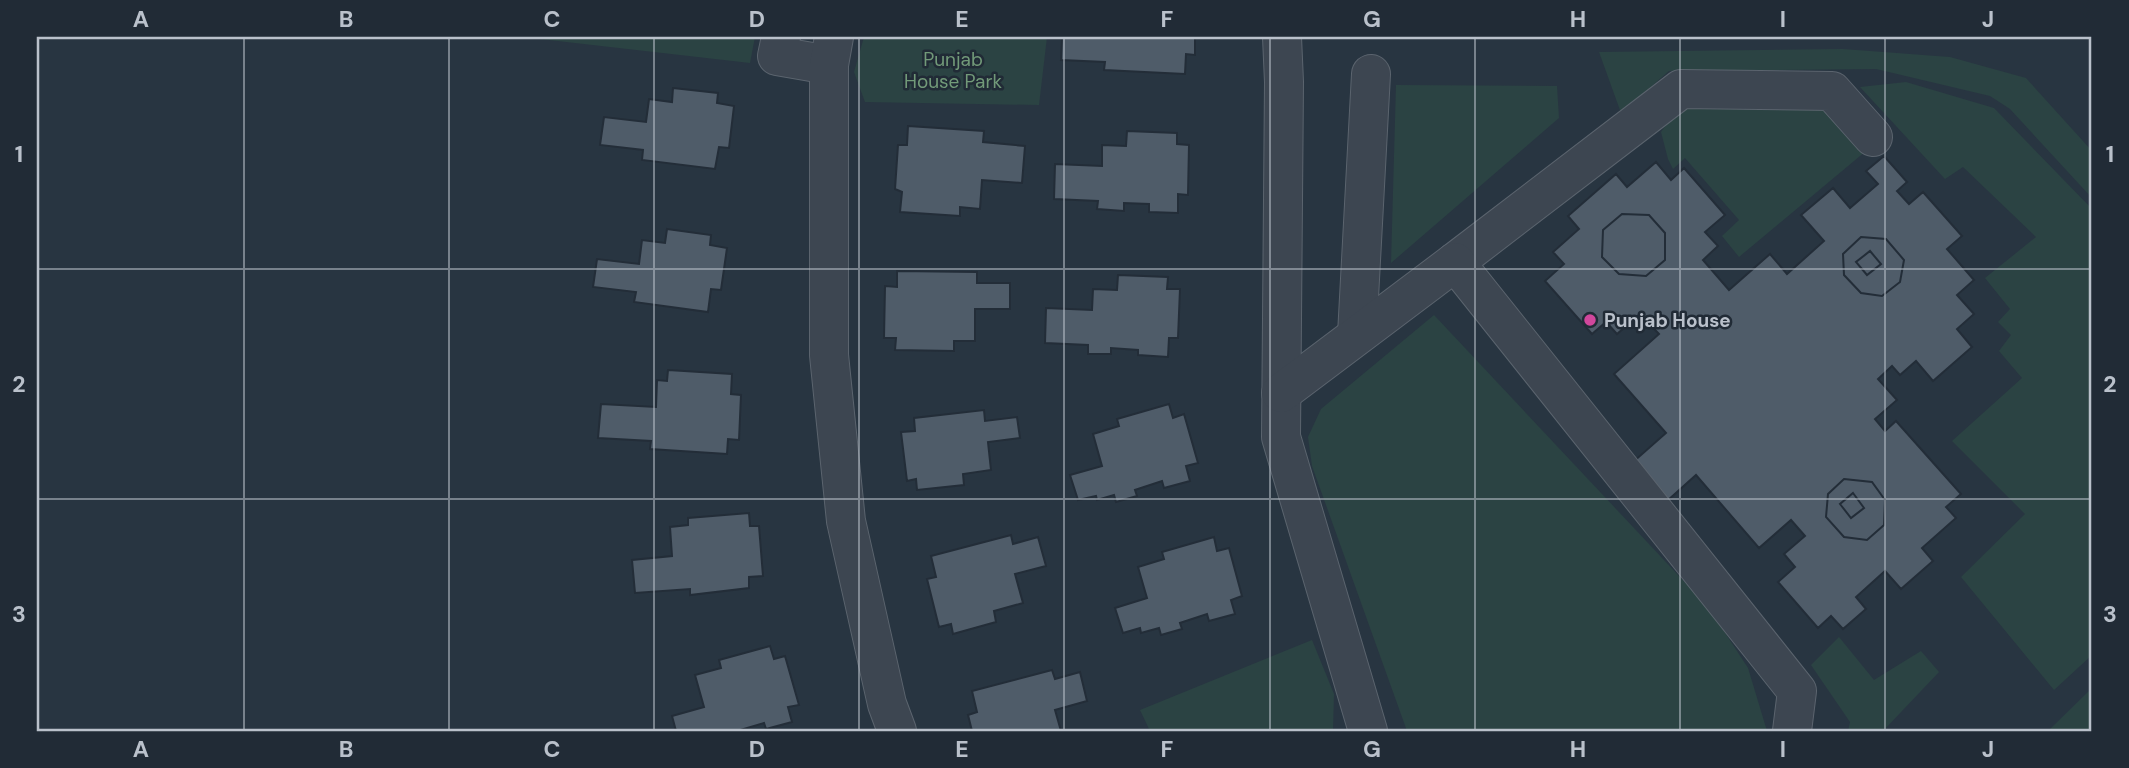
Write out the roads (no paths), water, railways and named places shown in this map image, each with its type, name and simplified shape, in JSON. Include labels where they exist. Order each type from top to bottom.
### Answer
[{"type":"street","points":[[781,37],[777,56],[832,51],[829,355],[846,521],[887,705],[897,731]]},
{"type":"street","points":[[1282,37],[1281,437],[1368,731]]},
{"type":"street","points":[[1357,335],[1371,74]]},
{"type":"street","points":[[1281,393],[1681,89],[1832,91],[1873,137]]},
{"type":"street","points":[[1455,262],[1797,691],[1792,731]]},
{"type":"place","name":"Punjab House","points":[[1590,320]]},
{"type":"park label","name":"Punjab House Park","points":[[953,70]]}]
